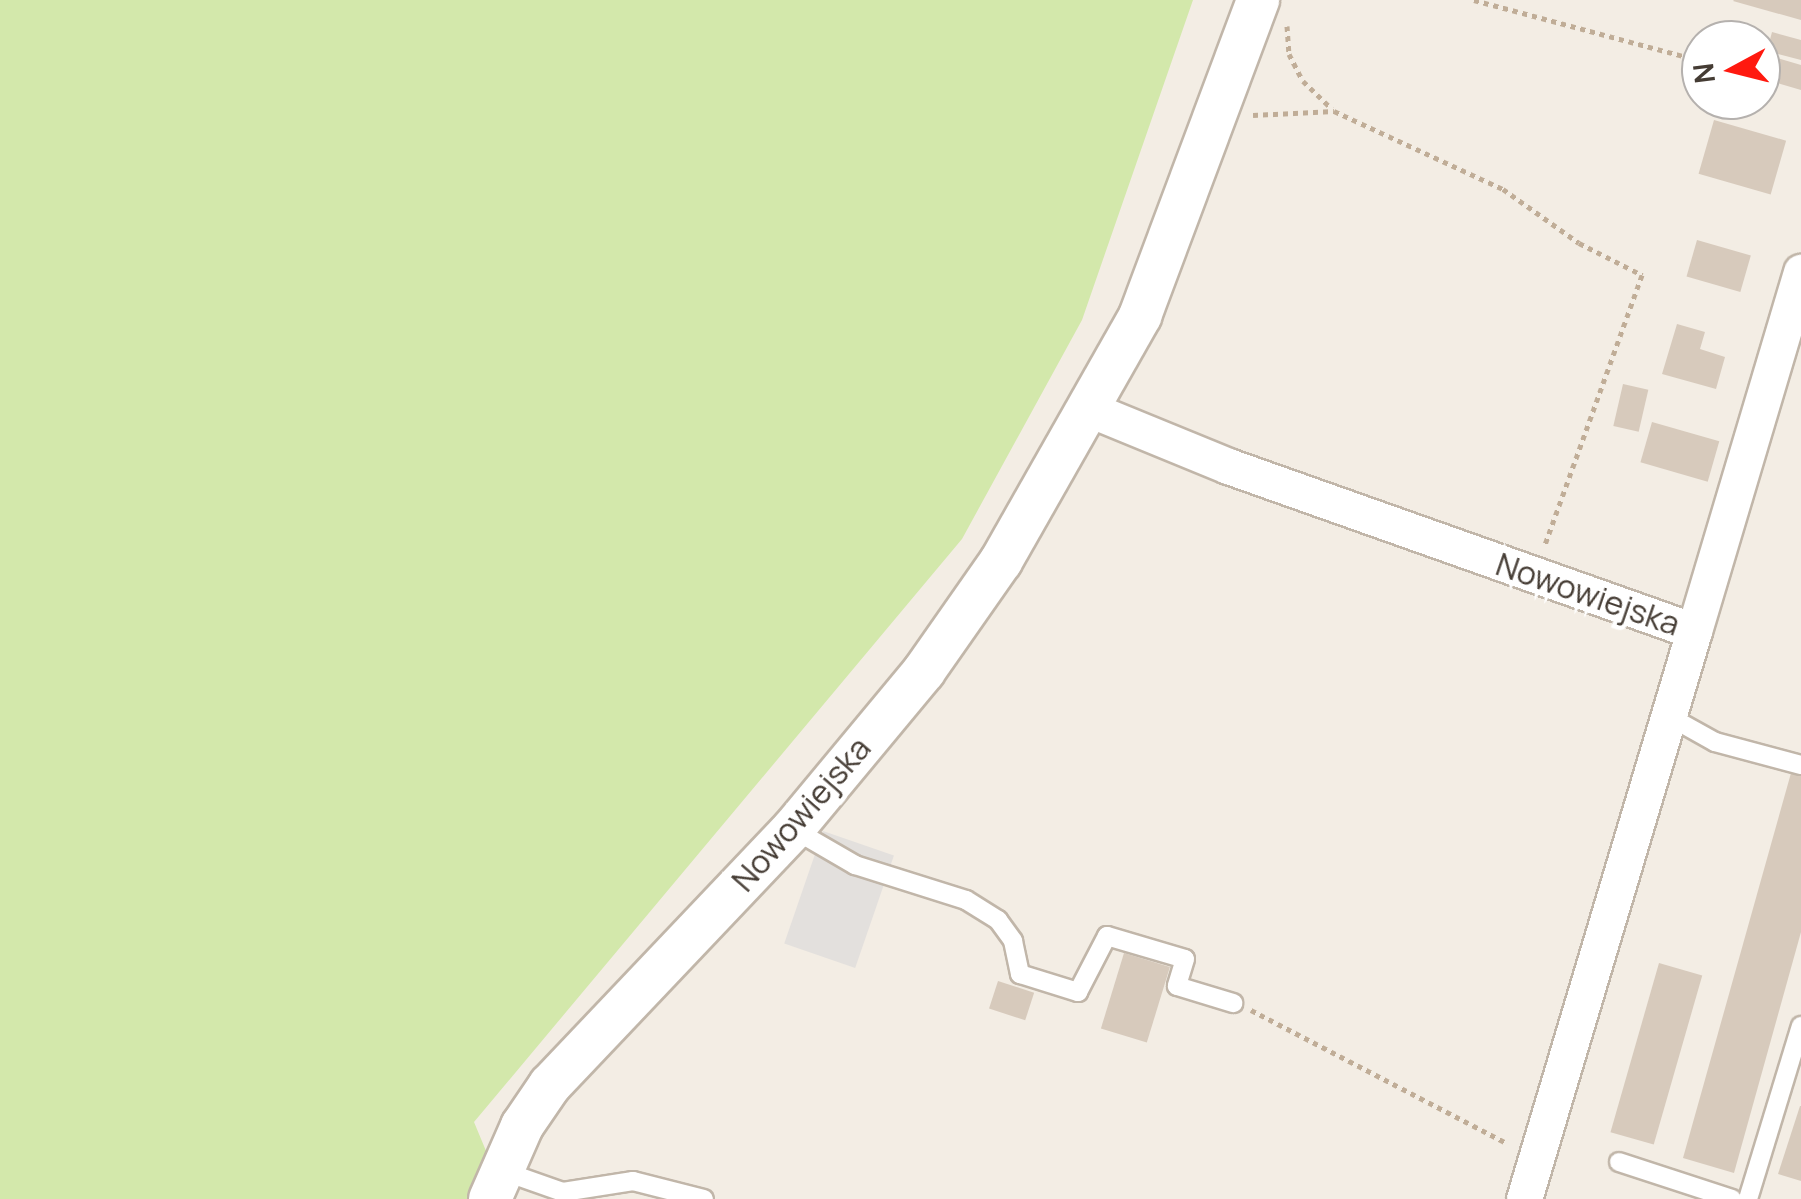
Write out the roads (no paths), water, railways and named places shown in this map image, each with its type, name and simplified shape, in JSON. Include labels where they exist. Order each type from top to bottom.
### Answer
[{"type":"street","name":"Nowowiejska","points":[[496,1185],[550,1084],[793,829],[924,671],[1001,561],[1140,316],[1211,128],[1272,9]]},
{"type":"street","name":"Nowowiejska","points":[[1524,1199],[1672,718],[1694,631],[1801,272]]},
{"type":"street","name":"Nowowiejska","points":[[1089,409],[1694,631]]},
{"type":"lane","points":[[1672,718],[1715,742],[1801,765]]},
{"type":"lane","points":[[793,829],[854,865],[966,900],[998,920],[1013,941],[1020,974],[1078,992],[1107,936],[1185,959],[1177,986],[1233,1002]]},
{"type":"lane","points":[[1748,1199],[1801,1026]]},
{"type":"lane","points":[[1619,1162],[1732,1199]]},
{"type":"lane","points":[[496,1185],[563,1192],[634,1181],[704,1199]]}]
